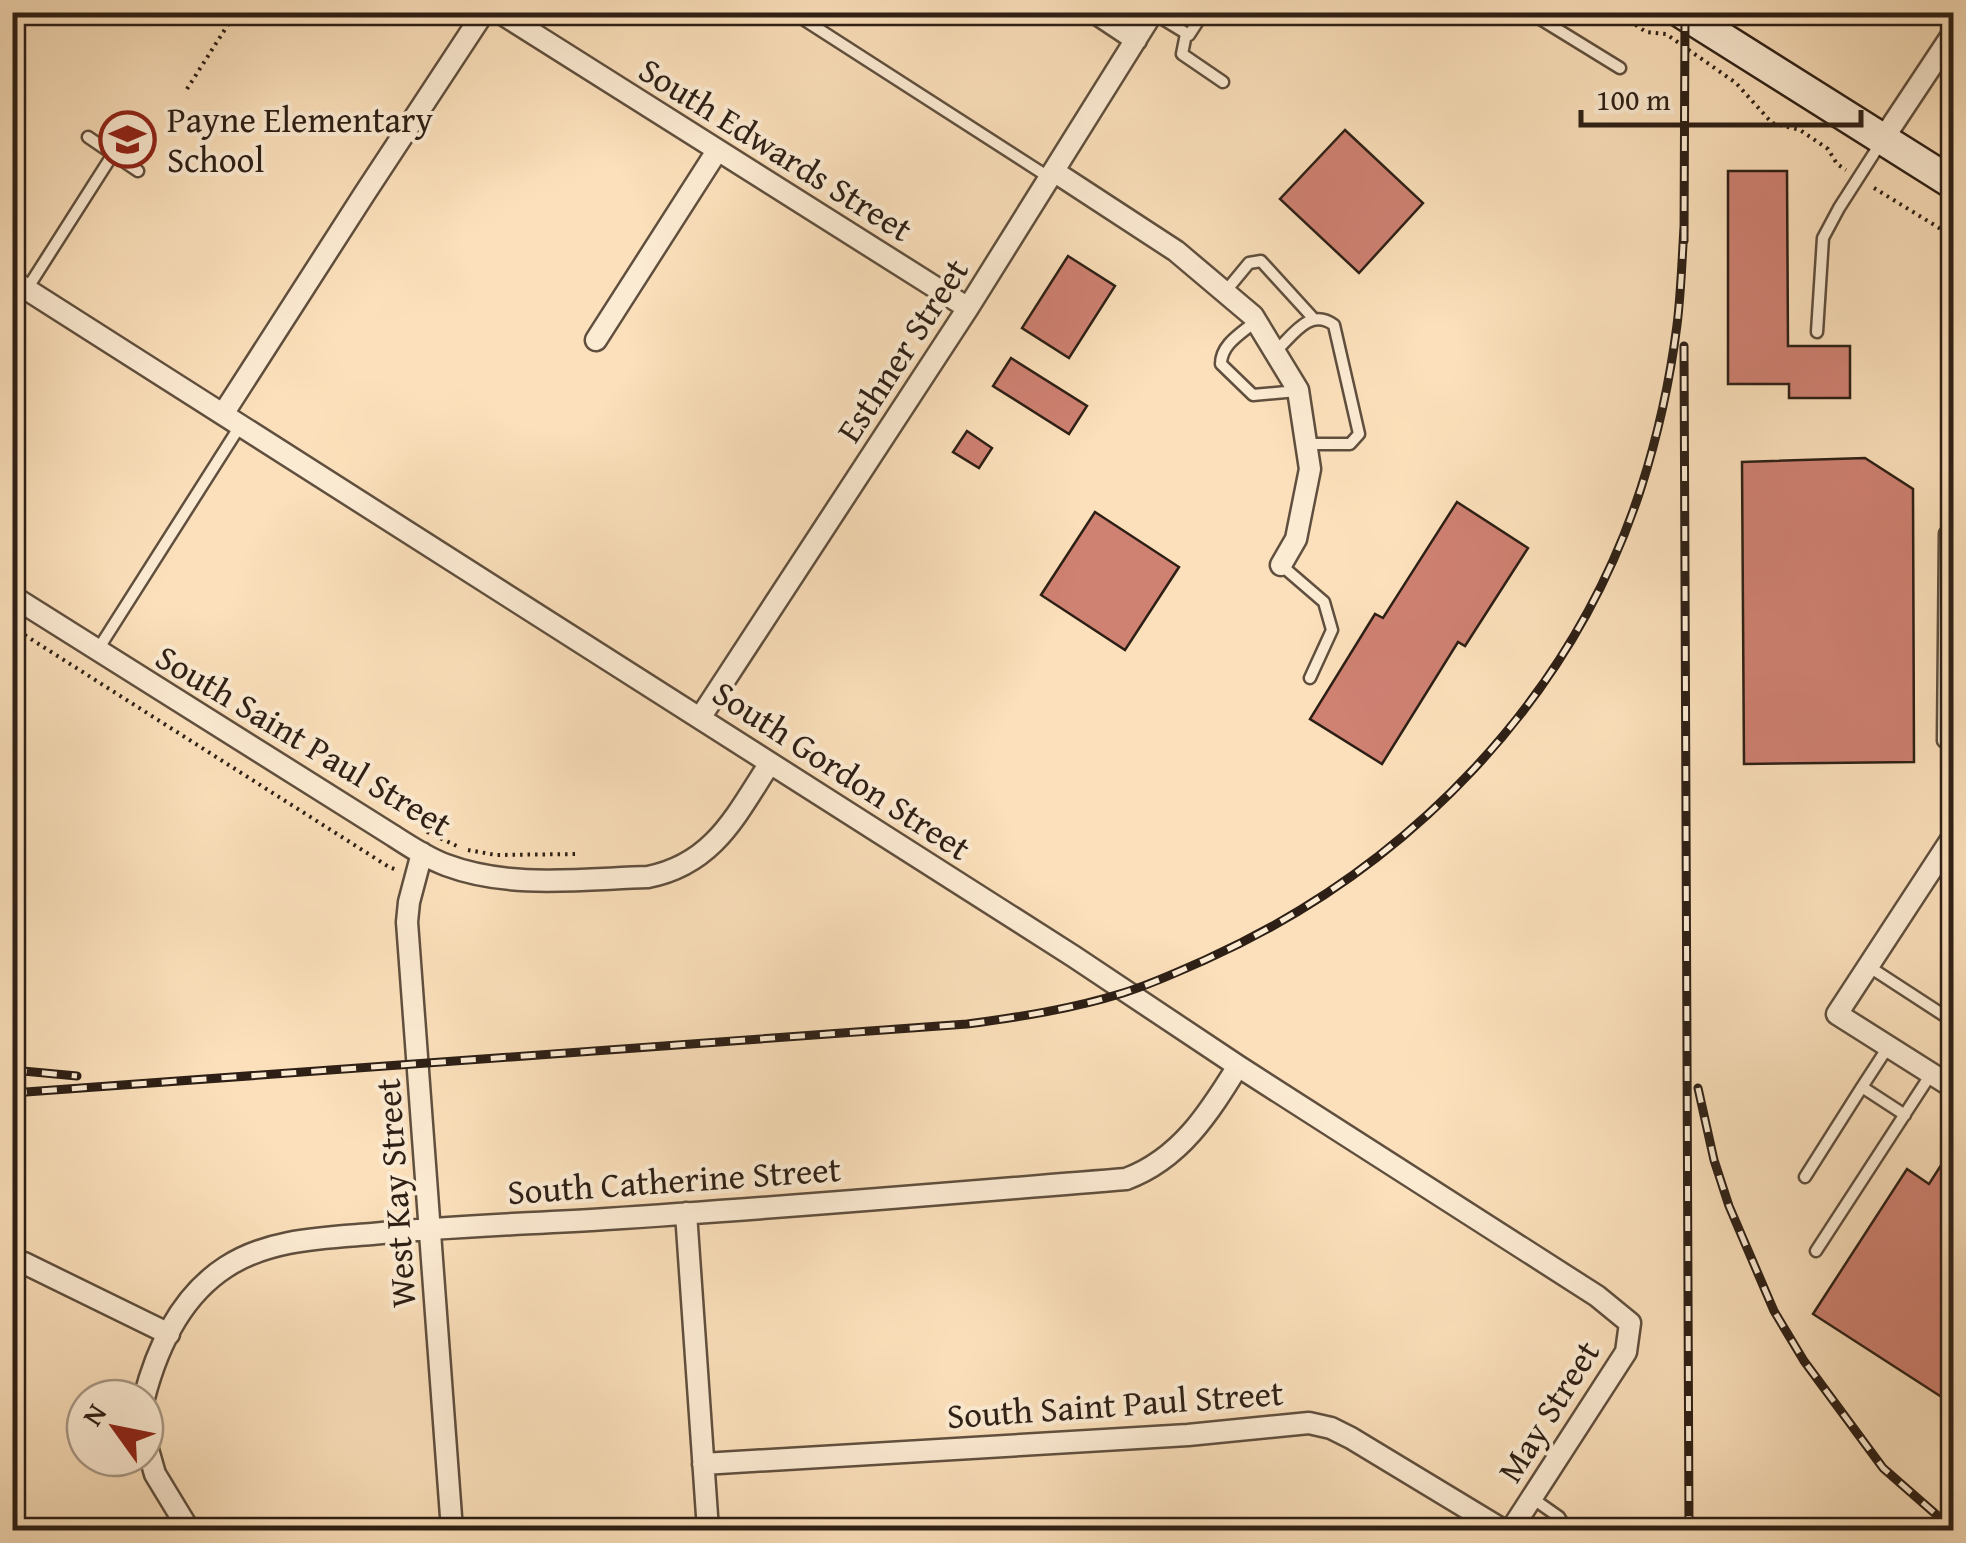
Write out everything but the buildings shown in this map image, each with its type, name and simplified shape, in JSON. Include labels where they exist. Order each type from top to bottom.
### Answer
[{"type":"main road","points":[[1681,12],[1954,184]]},
{"type":"street","points":[[232,419],[484,12]]},
{"type":"street","name":"South Edwards Street","points":[[499,12],[968,308]]},
{"type":"street","points":[[1094,12],[1136,40]]},
{"type":"street","name":"Esthner Street","points":[[700,718],[968,308],[1153,13]]},
{"type":"street","points":[[1883,139],[1954,32]]},
{"type":"street","points":[[596,340],[717,151]]},
{"type":"street","points":[[1053,175],[1176,251],[1225,292],[1257,321],[1298,390],[1310,469],[1296,539],[1281,565]]},
{"type":"street","name":"South Gordon Street","points":[[20,284],[1072,956],[1597,1296],[1630,1323]]},
{"type":"street","name":"South Saint Paul Street","points":[[12,596],[422,854],[458,869],[505,880],[648,877],[670,872],[704,852],[721,836],[770,763]]},
{"type":"street","points":[[1945,1077],[1838,1014],[1954,835]]},
{"type":"street","name":"West Kay Street","points":[[422,854],[408,902],[407,922],[452,1530]]},
{"type":"street","name":"South Catherine Street","points":[[149,1378],[180,1313],[200,1288],[227,1266],[260,1251],[299,1241],[431,1228],[1126,1179],[1146,1172],[1199,1126],[1238,1066]]},
{"type":"street","points":[[686,1213],[708,1530]]},
{"type":"street","points":[[24,1263],[169,1334]]},
{"type":"street","name":"May Street","points":[[1507,1530],[1626,1352],[1630,1323]]},
{"type":"street","name":"South Saint Paul Street","points":[[703,1464],[1188,1435],[1309,1423],[1350,1438],[1507,1530]]},
{"type":"street","points":[[157,1478],[189,1530]]},
{"type":"lane","points":[[93,12],[104,12]]},
{"type":"lane","points":[[792,12],[1053,175]]},
{"type":"lane","points":[[1153,13],[1189,36],[1204,12]]},
{"type":"lane","points":[[1529,12],[1620,68]]},
{"type":"lane","points":[[1186,34],[1182,54],[1223,82]]},
{"type":"lane","points":[[88,137],[138,170]]},
{"type":"lane","points":[[1816,332],[1823,238],[1883,139]]},
{"type":"lane","points":[[20,284],[113,154]]},
{"type":"lane","points":[[1225,292],[1249,263],[1261,261],[1313,318]]},
{"type":"lane","points":[[1275,352],[1313,318],[1324,317],[1334,324],[1358,434],[1350,444],[1306,444]]},
{"type":"lane","points":[[1257,321],[1226,346],[1221,364],[1253,396],[1298,390]]},
{"type":"lane","points":[[97,651],[232,419]]},
{"type":"lane","points":[[1954,538],[1945,534],[1942,741],[1954,751]]},
{"type":"lane","points":[[1281,565],[1324,602],[1332,630],[1310,678]]},
{"type":"lane","points":[[1868,966],[1954,1022]]},
{"type":"lane","points":[[1805,1176],[1888,1046]]},
{"type":"lane","points":[[1816,1251],[1905,1114],[1945,1077]]},
{"type":"lane","points":[[1862,1087],[1905,1114]]},
{"type":"lane","points":[[1532,1498],[1560,1518],[1568,1530]]},
{"type":"path","points":[[188,88],[236,12]]},
{"type":"path","points":[[1616,12],[1646,32],[1666,34],[1736,83],[1772,123],[1800,130],[1828,148],[1838,164],[1853,174]]},
{"type":"path","points":[[1874,188],[1954,237]]},
{"type":"path","points":[[12,628],[400,871]]},
{"type":"path","points":[[420,829],[465,850],[496,855],[578,854]]},
{"type":"railway","points":[[1684,241],[1685,12]]},
{"type":"railway","points":[[12,1093],[967,1024],[1046,1012],[1123,993],[1207,959],[1281,921],[1350,877],[1415,826],[1474,769],[1527,706],[1572,638],[1611,565],[1653,448],[1674,346],[1684,227]]},
{"type":"railway","points":[[1684,346],[1689,1530]]},
{"type":"railway","points":[[12,1070],[77,1076]]},
{"type":"railway","points":[[1698,1088],[1729,1206],[1774,1311],[1804,1361],[1883,1468],[1954,1526]]},
{"type":"place","name":"Payne Elementary School","points":[[128,139]]}]
